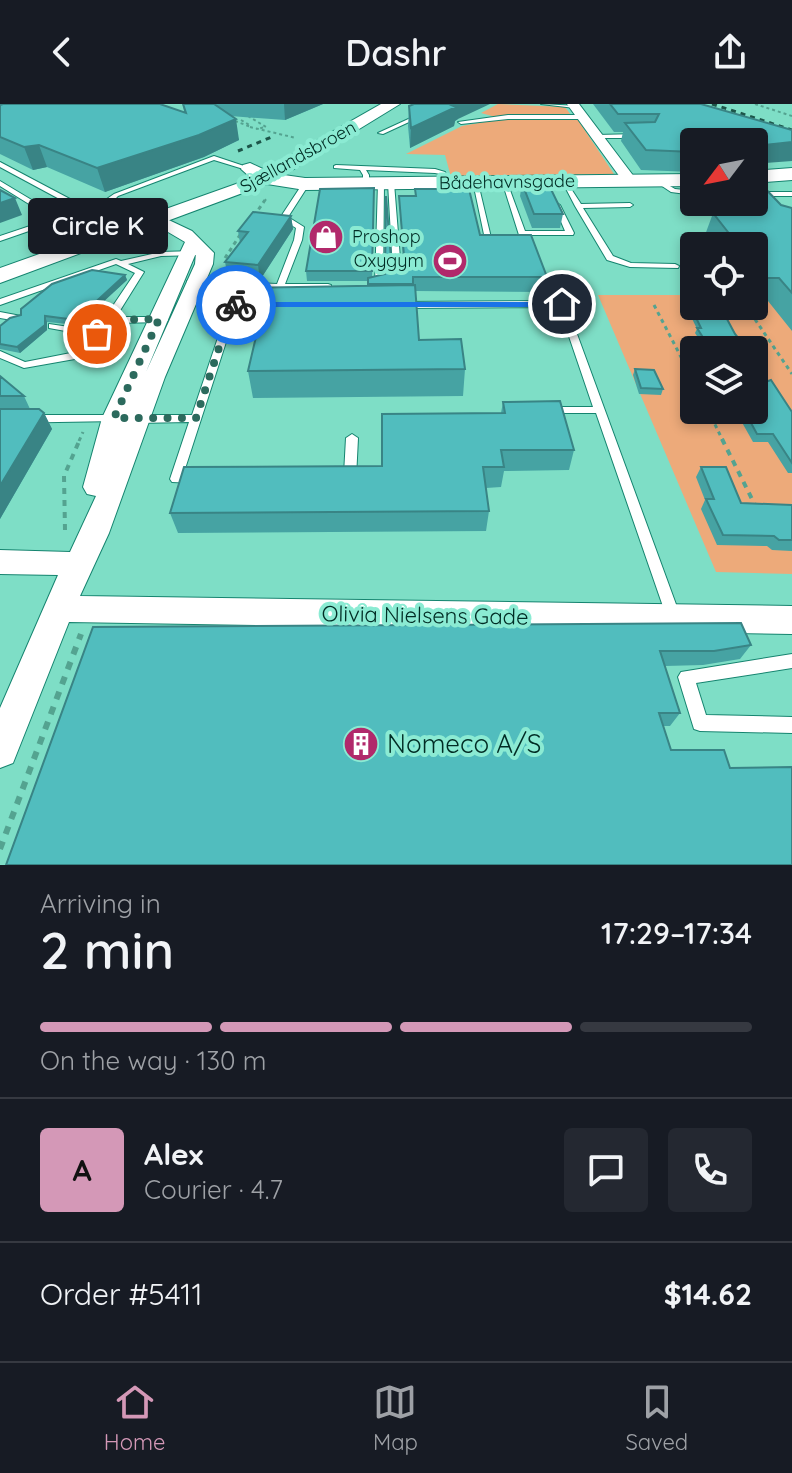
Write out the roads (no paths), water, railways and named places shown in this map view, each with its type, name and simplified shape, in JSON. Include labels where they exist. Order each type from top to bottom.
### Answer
[{"type":"street","name":"Sjællandsbroen","points":[[264,175],[306,140],[372,104]]},
{"type":"street","name":"Sjællandsbroen","points":[[146,216],[264,175],[392,104]]},
{"type":"street","points":[[577,109],[630,181]]},
{"type":"street","points":[[264,175],[285,169],[381,185]]},
{"type":"street","points":[[768,176],[792,174]]},
{"type":"street","name":"Bådehavnsgade","points":[[264,175],[309,187],[447,183],[472,191],[504,182],[680,180]]},
{"type":"street","points":[[0,276],[146,216]]},
{"type":"street","points":[[0,262],[146,216],[181,231],[203,252],[185,283],[126,418],[95,533],[78,564],[0,750]]},
{"type":"street","points":[[0,562],[78,564]]},
{"type":"street","name":"Olivia Nielsens Gade","points":[[59,609],[792,620]]},
{"type":"lane","points":[[381,133],[445,104]]},
{"type":"lane","points":[[544,104],[577,109]]},
{"type":"lane","points":[[461,122],[577,109]]},
{"type":"lane","points":[[597,137],[648,136]]},
{"type":"lane","points":[[0,239],[107,202],[116,195],[214,158],[264,175]]},
{"type":"lane","points":[[0,164],[83,209]]},
{"type":"lane","points":[[336,167],[381,185],[435,171],[443,173],[447,183]]},
{"type":"lane","points":[[658,181],[673,191],[680,192]]},
{"type":"lane","points":[[504,182],[522,233],[570,233],[555,182]]},
{"type":"lane","points":[[555,182],[578,206],[610,258],[630,265],[675,266]]},
{"type":"lane","points":[[0,183],[33,203],[32,211],[50,221]]},
{"type":"lane","points":[[381,185],[397,271]]},
{"type":"lane","points":[[365,287],[379,287],[381,185]]},
{"type":"lane","points":[[280,287],[300,227],[284,218],[288,206],[309,187]]},
{"type":"lane","points":[[472,191],[490,244]]},
{"type":"lane","points":[[768,194],[792,194]]},
{"type":"lane","points":[[107,202],[146,216]]},
{"type":"lane","points":[[578,206],[630,205]]},
{"type":"lane","points":[[121,263],[161,254],[203,252]]},
{"type":"lane","points":[[0,302],[69,275],[116,261],[140,272],[110,320],[84,353]]},
{"type":"lane","points":[[185,283],[337,287]]},
{"type":"lane","points":[[390,305],[562,304],[674,618]]},
{"type":"lane","points":[[208,479],[176,479],[233,305],[264,305]]},
{"type":"lane","points":[[0,318],[15,321]]},
{"type":"lane","points":[[110,320],[168,320]]},
{"type":"lane","points":[[0,354],[24,365],[103,351],[109,340],[49,328]]},
{"type":"lane","points":[[540,410],[600,410]]},
{"type":"lane","points":[[0,419],[196,418]]},
{"type":"lane","points":[[334,478],[350,478],[352,438]]},
{"type":"lane","points":[[792,661],[686,677],[700,723],[792,725]]},
{"type":"railway","points":[[712,104],[792,130]]},
{"type":"railway","points":[[238,151],[274,136]]},
{"type":"place","name":"Proshop","points":[[326,237]]},
{"type":"place","name":"Oxygym","points":[[450,261]]},
{"type":"place","name":"Circle K","points":[[97,334]]},
{"type":"place","name":"Nomeco A/S","points":[[361,744]]}]
